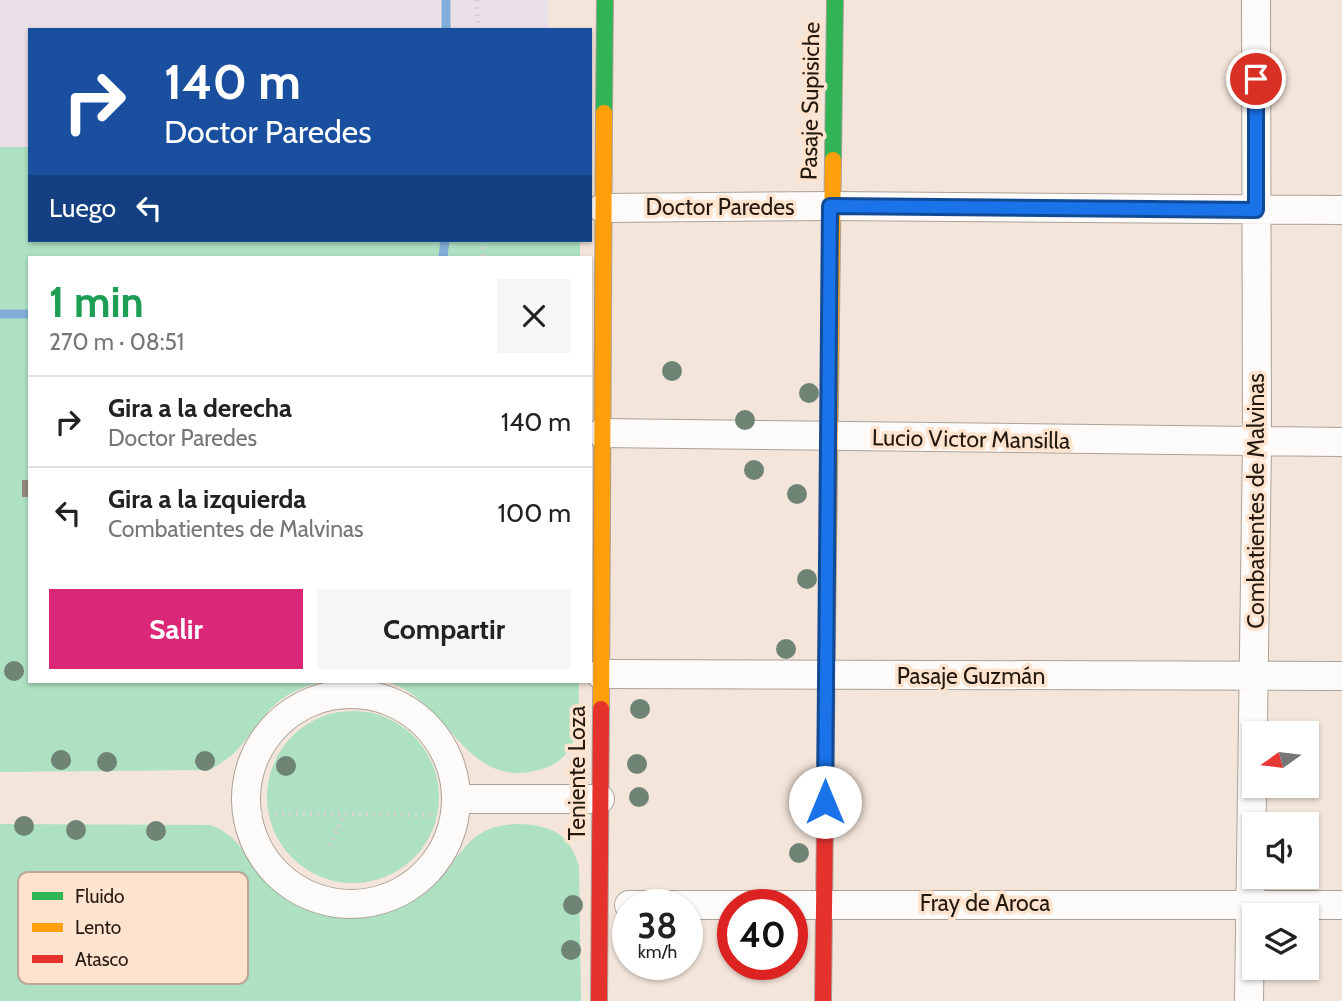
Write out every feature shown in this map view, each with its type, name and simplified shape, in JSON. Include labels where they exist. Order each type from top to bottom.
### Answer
[{"type":"main road","name":"Teniente Loza","points":[[599,1001],[605,0]]},
{"type":"main road","name":"Pasaje Supisiche","points":[[823,1001],[830,206],[835,0]]},
{"type":"street","name":"Combatientes de Malvinas","points":[[1249,903],[1257,442],[1256,0]]},
{"type":"street","name":"Doctor Paredes","points":[[602,208],[830,206],[1342,210]]},
{"type":"street","name":"Lucio Victor Mansilla","points":[[601,433],[1342,442]]},
{"type":"street","name":"Pasaje Guzmán","points":[[600,674],[1342,676]]},
{"type":"street","points":[[343,687],[387,699],[415,715],[427,726],[446,752],[452,767],[456,807],[446,845],[428,871],[389,897],[366,903],[342,904],[312,897],[285,881],[268,864],[256,844],[247,813],[248,776],[266,736],[281,720],[299,706],[343,687]]},
{"type":"street","points":[[456,807],[600,799]]},
{"type":"street","name":"Fray de Aroca","points":[[703,904],[1242,904]]},
{"type":"street","name":"Fray de Aroca","points":[[599,905],[612,905]]},
{"type":"street","name":"Fray de Aroca","points":[[1319,905],[1342,905]]},
{"type":"street","name":"Combatientes de Malvinas","points":[[1249,980],[1249,1001]]},
{"type":"path","points":[[477,0],[478,28]]},
{"type":"path","points":[[247,813],[344,814],[456,807]]},
{"type":"path","points":[[330,846],[344,814]]},
{"type":"shaded area","points":[[0,0],[549,0],[549,28],[28,28],[28,242],[517,256],[28,256],[0,657]]},
{"type":"green space","points":[[0,147],[28,147],[28,242],[580,242],[580,256],[28,256],[28,683],[319,683],[286,696],[266,714],[242,745],[208,770],[0,772]]},
{"type":"green space","points":[[389,683],[579,683],[578,720],[573,744],[558,762],[545,768],[518,773],[495,769],[476,757],[426,706],[407,691]]},
{"type":"green space","points":[[353,711],[386,718],[414,736],[432,764],[439,797],[432,830],[414,858],[386,876],[353,883],[320,876],[292,858],[274,830],[267,797],[274,764],[292,736],[320,718]]},
{"type":"green space","points":[[0,824],[210,825],[235,841],[265,880],[288,899],[316,911],[347,917],[384,913],[414,901],[433,886],[468,843],[491,828],[522,824],[552,830],[567,841],[579,866],[581,1001],[0,1001]]},
{"type":"building","points":[[22,480],[28,480],[28,497],[22,497]]},
{"type":"waterway","points":[[446,0],[446,28]]},
{"type":"waterway","points":[[443,256],[445,242]]},
{"type":"waterway","points":[[0,314],[28,314]]},
{"type":"traffic: fast","points":[[604,113],[605,0]]},
{"type":"traffic: fast","points":[[833,160],[835,0]]},
{"type":"traffic: slow","points":[[601,709],[604,113]]},
{"type":"traffic: slow","points":[[827,636],[833,160]]},
{"type":"traffic: jam","points":[[823,1001],[827,636]]},
{"type":"traffic: jam","points":[[599,1001],[601,709]]},
{"type":"route","points":[[825,802],[830,206],[1256,210],[1256,79]]}]
